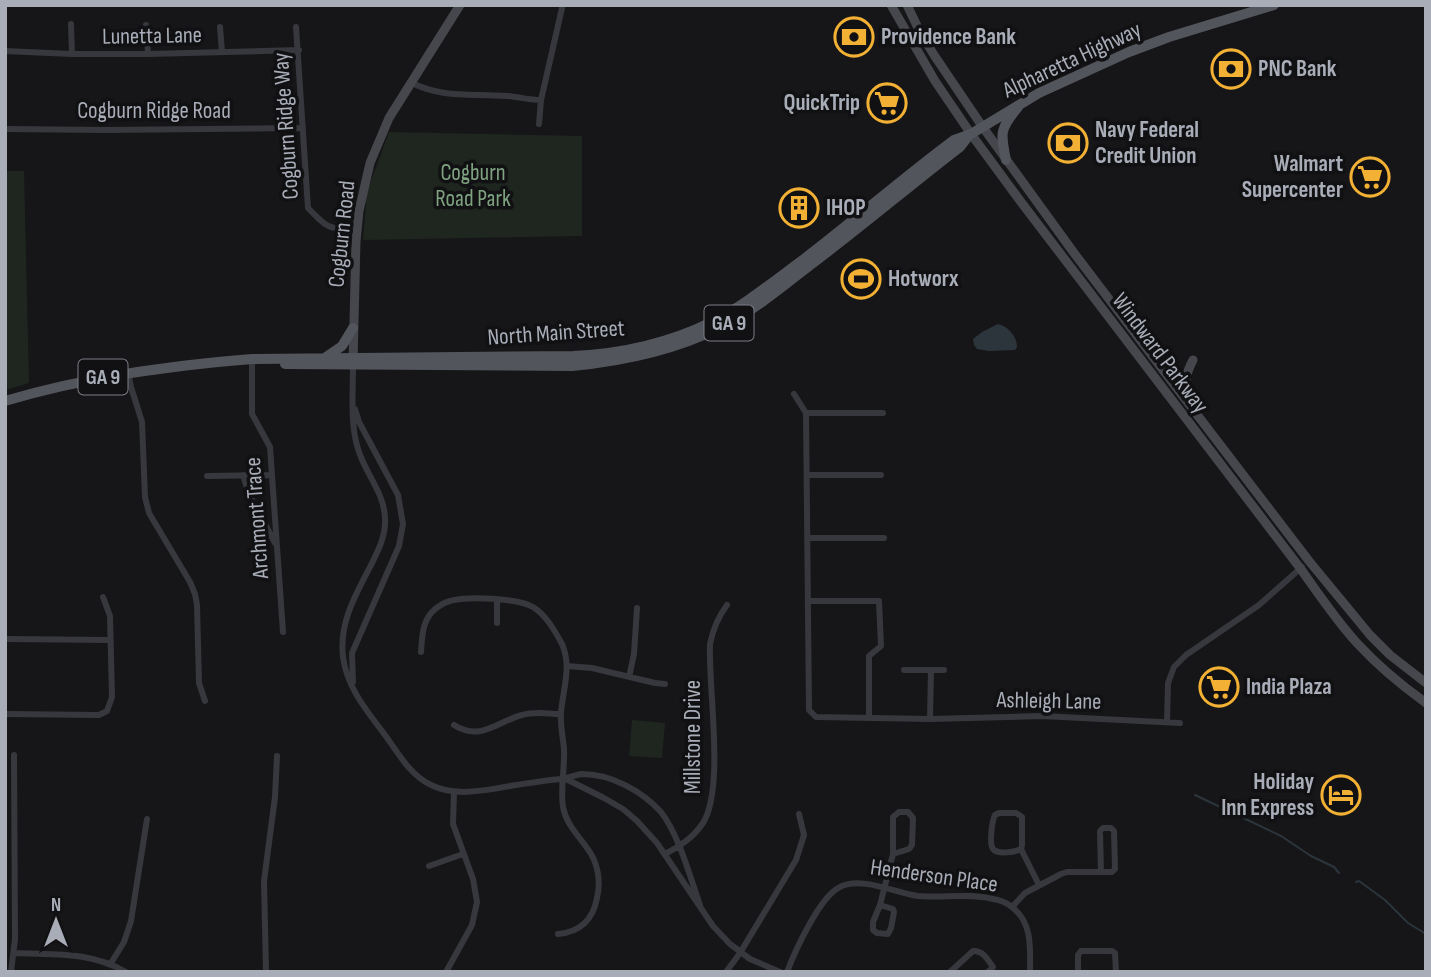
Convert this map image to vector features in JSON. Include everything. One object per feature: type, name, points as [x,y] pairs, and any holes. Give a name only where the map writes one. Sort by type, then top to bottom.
[{"type":"main road","name":"Cogburn Road","points":[[353,362],[357,228],[363,187],[370,163],[388,118],[460,5]]},
{"type":"main road","name":"Windward Parkway","points":[[891,5],[935,82],[971,134],[1356,642],[1391,676],[1426,703]]},
{"type":"main road","name":"Windward Parkway","points":[[907,5],[934,55],[982,126],[1188,404],[1309,561],[1370,635],[1390,655],[1426,683]]},
{"type":"main road","name":"Alpharetta Highway","points":[[971,134],[1021,103],[1129,52],[1275,5]]},
{"type":"main road","points":[[1006,160],[1002,133],[1021,103]]},
{"type":"main road","name":"North Main Street","points":[[204,363],[555,357],[592,355],[641,346],[687,332],[720,318],[753,297],[923,163],[954,140],[971,134]]},
{"type":"main road","name":"North Main Street","points":[[5,401],[128,373],[252,359],[325,358],[428,366],[555,366],[602,363],[653,352],[707,334],[740,317],[768,298],[960,147],[971,134]]},
{"type":"main road","points":[[325,358],[342,346],[353,328]]},
{"type":"main road","points":[[1188,404],[1185,380],[1193,360]]},
{"type":"main road","points":[[428,366],[438,370],[443,377]]},
{"type":"street","points":[[540,124],[541,100],[562,8]]},
{"type":"street","points":[[71,24],[72,54]]},
{"type":"street","points":[[146,25],[148,54]]},
{"type":"street","points":[[220,27],[222,52]]},
{"type":"street","name":"Cogburn Ridge Way","points":[[296,27],[308,208],[321,222],[339,230],[357,228]]},
{"type":"street","name":"Lunetta Lane","points":[[5,51],[148,54],[299,50]]},
{"type":"street","points":[[410,82],[440,94],[541,100]]},
{"type":"street","name":"Cogburn Ridge Road","points":[[5,129],[303,128]]},
{"type":"street","points":[[353,362],[357,448],[382,499],[386,521],[381,545],[352,601],[344,624],[343,657],[359,701],[411,771],[431,785],[454,792],[474,792],[581,774],[604,777],[645,797],[662,813],[674,834],[700,905]]},
{"type":"street","name":"Archmont Trace","points":[[252,364],[252,414],[270,447],[283,632]]},
{"type":"street","points":[[128,373],[142,422],[145,497],[149,513],[195,594],[199,682],[205,701]]},
{"type":"street","points":[[794,394],[807,413],[883,412]]},
{"type":"street","points":[[353,400],[359,422],[398,495],[403,524],[399,546],[352,653],[354,691]]},
{"type":"street","name":"Ashleigh Lane","points":[[807,413],[809,710],[816,717],[930,719],[1042,716],[1180,723]]},
{"type":"street","points":[[243,475],[249,494],[277,546]]},
{"type":"street","points":[[207,476],[272,475]]},
{"type":"street","points":[[807,475],[881,475]]},
{"type":"street","points":[[808,538],[884,538]]},
{"type":"street","points":[[1167,722],[1168,683],[1174,667],[1186,655],[1259,605],[1309,561]]},
{"type":"street","points":[[5,714],[99,715],[107,711],[112,696],[110,616],[103,597]]},
{"type":"street","points":[[421,652],[425,623],[431,613],[439,606],[456,600],[522,602],[540,611],[561,644],[567,666],[561,714],[564,749],[563,807],[575,834],[595,862],[599,889],[597,901],[584,926],[570,933],[558,934]]},
{"type":"street","points":[[497,600],[497,623]]},
{"type":"street","points":[[808,601],[879,601],[880,646],[869,656],[869,718]]},
{"type":"street","points":[[540,611],[545,603]]},
{"type":"street","name":"Millstone Drive","points":[[665,854],[690,839],[703,823],[709,809],[714,767],[710,644],[712,631],[727,605]]},
{"type":"street","points":[[629,677],[634,654],[637,608]]},
{"type":"street","points":[[5,639],[110,640]]},
{"type":"street","points":[[567,666],[592,668],[665,684]]},
{"type":"street","points":[[904,670],[944,670]]},
{"type":"street","points":[[930,719],[931,670]]},
{"type":"street","points":[[454,725],[465,730],[480,731],[494,728],[524,714],[561,714]]},
{"type":"street","points":[[11,972],[14,953],[14,755]]},
{"type":"street","points":[[266,972],[264,881],[275,797],[277,756]]},
{"type":"street","points":[[564,778],[623,809],[649,832],[713,926],[740,953],[780,972]]},
{"type":"street","points":[[446,972],[468,934],[477,902],[475,888],[453,824],[454,792]]},
{"type":"street","points":[[880,905],[893,909],[894,912],[887,934],[873,930],[874,918],[893,854],[893,817],[898,812],[908,812],[913,818],[912,845],[909,849],[893,854]]},
{"type":"street","points":[[1021,849],[1016,852],[997,852],[993,849],[992,820],[995,815],[1016,813],[1022,817],[1021,849],[1039,885]]},
{"type":"street","points":[[726,972],[796,860],[804,835],[799,814]]},
{"type":"street","points":[[111,963],[124,942],[131,921],[147,819]]},
{"type":"street","points":[[1012,907],[1025,893],[1067,872],[1112,873],[1115,869],[1114,831],[1111,828],[1103,828],[1100,831],[1101,872]]},
{"type":"street","points":[[429,866],[463,854]]},
{"type":"street","name":"Henderson Place","points":[[787,972],[796,949],[827,898],[840,887],[857,883],[919,896],[990,898],[1002,901],[1012,907],[1028,932],[1030,972]]},
{"type":"street","points":[[950,972],[977,950],[993,970]]},
{"type":"street","points":[[1078,972],[1078,956],[1081,951],[1112,951],[1115,953],[1116,972]]},
{"type":"street","points":[[14,953],[81,956],[111,963],[126,972]]},
{"type":"green space","name":"Cogburn Road Park","points":[[389,132],[582,136],[582,236],[363,240],[367,192]]},
{"type":"green space","points":[[5,171],[24,171],[29,383],[5,390]]},
{"type":"green space","points":[[632,720],[665,723],[662,758],[629,756]]},
{"type":"shaded area","points":[[998,324],[1014,336],[1017,343],[1015,350],[977,349],[973,339]]},
{"type":"waterway","points":[[1195,795],[1281,836],[1311,856],[1334,867],[1339,873]]},
{"type":"waterway","points":[[1356,882],[1359,881],[1385,900],[1408,923],[1426,934]]},
{"type":"place","name":"Providence Bank","points":[[854,37]]},
{"type":"place","name":"PNC Bank","points":[[1231,69]]},
{"type":"place","name":"QuickTrip","points":[[887,103]]},
{"type":"place","name":"Navy Federal Credit Union","points":[[1068,143]]},
{"type":"place","name":"Walmart Supercenter","points":[[1370,177]]},
{"type":"place","name":"IHOP","points":[[799,208]]},
{"type":"place","name":"Hotworx","points":[[861,279]]},
{"type":"place","name":"India Plaza","points":[[1219,687]]},
{"type":"place","name":"Holiday Inn Express","points":[[1341,795]]}]
